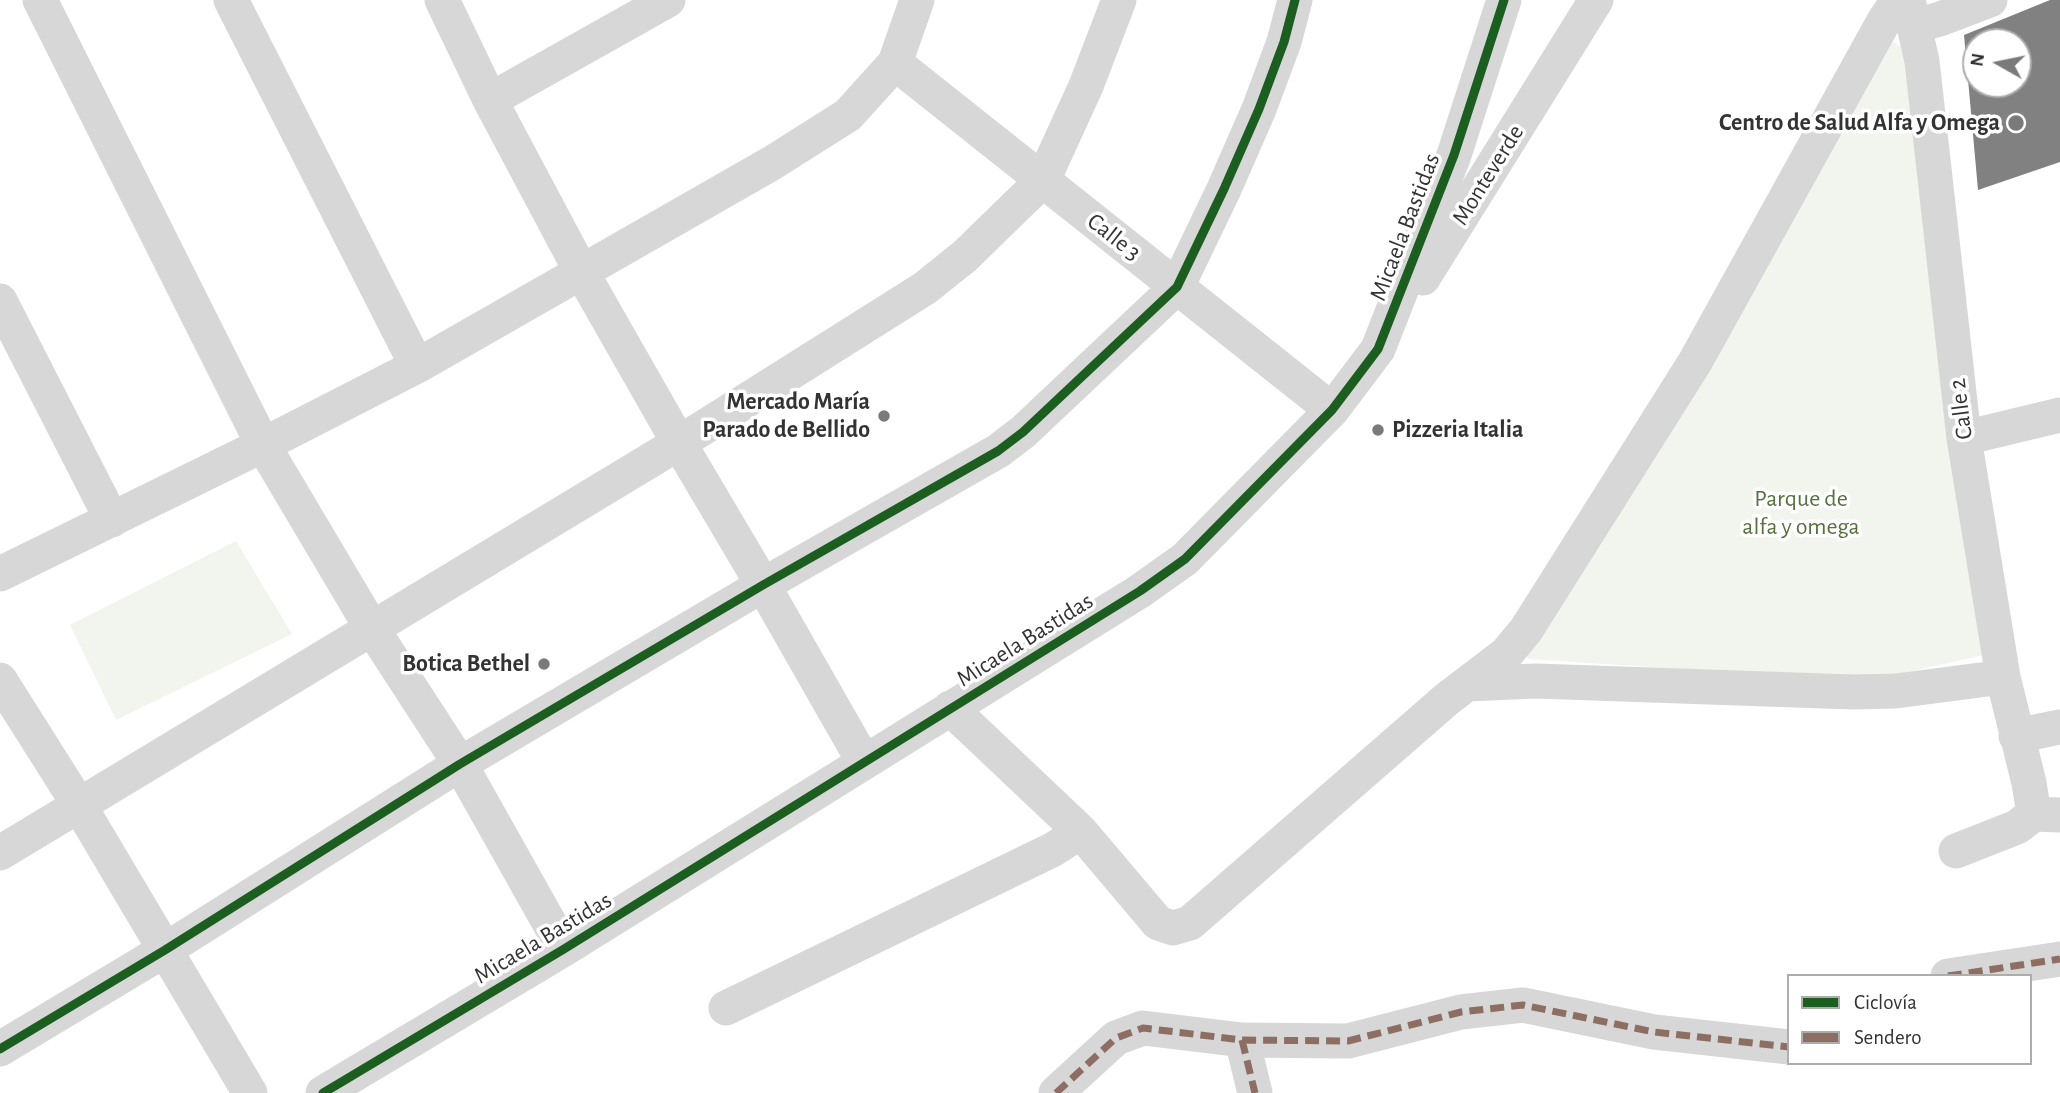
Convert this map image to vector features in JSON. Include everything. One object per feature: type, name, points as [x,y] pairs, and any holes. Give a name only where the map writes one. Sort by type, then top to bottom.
[{"type":"street","points":[[40,0],[263,445],[371,627],[460,764],[564,949]]},
{"type":"street","points":[[231,0],[417,366]]},
{"type":"street","points":[[442,0],[490,100],[582,273],[864,762]]},
{"type":"street","points":[[490,100],[668,0]]},
{"type":"street","points":[[0,574],[417,366],[772,163],[848,115],[895,63],[917,0]]},
{"type":"street","points":[[0,853],[679,443],[925,288],[965,256],[1043,180],[1086,86],[1119,0]]},
{"type":"street","points":[[0,1049],[166,950],[460,764],[763,585],[998,452],[1050,408],[1177,287],[1259,109],[1284,42],[1295,0]]},
{"type":"street","name":"Micaela Bastidas","points":[[323,1093],[564,949],[1140,591],[1185,559],[1332,410],[1378,349],[1454,155],[1504,0]]},
{"type":"street","name":"Monteverde","points":[[1378,349],[1596,0]]},
{"type":"street","points":[[950,708],[1081,832],[1158,923],[1173,928],[1190,923],[1447,699],[1506,654],[1526,630],[1695,362],[1884,21],[1907,9],[1940,19],[1990,0]]},
{"type":"street","name":"Calle 2","points":[[1907,9],[1924,74],[1964,438],[2003,677],[2029,783],[2047,815]]},
{"type":"street","name":"Calle 3","points":[[895,63],[1332,410]]},
{"type":"street","points":[[0,301],[112,520]]},
{"type":"street","points":[[1964,438],[2060,415]]},
{"type":"street","points":[[1467,684],[1536,681],[1853,692],[1909,690],[2003,677]]},
{"type":"street","points":[[0,680],[79,805],[250,1093]]},
{"type":"street","points":[[2016,736],[2060,727]]},
{"type":"street","points":[[1956,851],[2047,815]]},
{"type":"street","points":[[726,1008],[1052,850],[1081,832]]},
{"type":"street","points":[[1961,974],[2060,959]]},
{"type":"street","points":[[1056,1093],[1116,1038],[1143,1028],[1242,1040],[1348,1041],[1461,1012],[1523,1005],[1654,1032],[1787,1047]]},
{"type":"street","points":[[1242,1040],[1255,1093]]},
{"type":"green space","name":"Parque de alfa y omega","points":[[1895,42],[1906,52],[1984,655],[1904,673],[1802,677],[1528,659],[1520,647],[1879,45]]},
{"type":"green space","points":[[236,541],[292,634],[116,720],[70,625]]},
{"type":"building","name":"Centro de Salud Alfa y Omega","points":[[2050,0],[2060,0],[2060,162],[1978,190],[1970,98],[2032,98],[2032,28],[1981,28]]},
{"type":"marked path","points":[[1961,974],[2060,959]]},
{"type":"marked path","points":[[1056,1093],[1116,1038],[1143,1028],[1242,1040],[1348,1041],[1461,1012],[1523,1005],[1654,1032],[1787,1047]]},
{"type":"marked path","points":[[1242,1040],[1255,1093]]},
{"type":"cycle path","points":[[0,1049],[165,950],[460,764],[763,585],[998,451],[1023,432],[1177,287],[1259,109],[1284,42],[1295,0]]},
{"type":"cycle path","points":[[323,1093],[564,949],[1140,591],[1185,559],[1332,410],[1378,349],[1454,155],[1504,0]]},
{"type":"place","name":"Centro de Salud Alfa y Omega","points":[[2016,123]]},
{"type":"place","name":"Mercado María Parado de Bellido","points":[[884,416]]},
{"type":"place","name":"Pizzeria Italia","points":[[1378,430]]},
{"type":"place","name":"Botica Bethel","points":[[544,664]]}]
